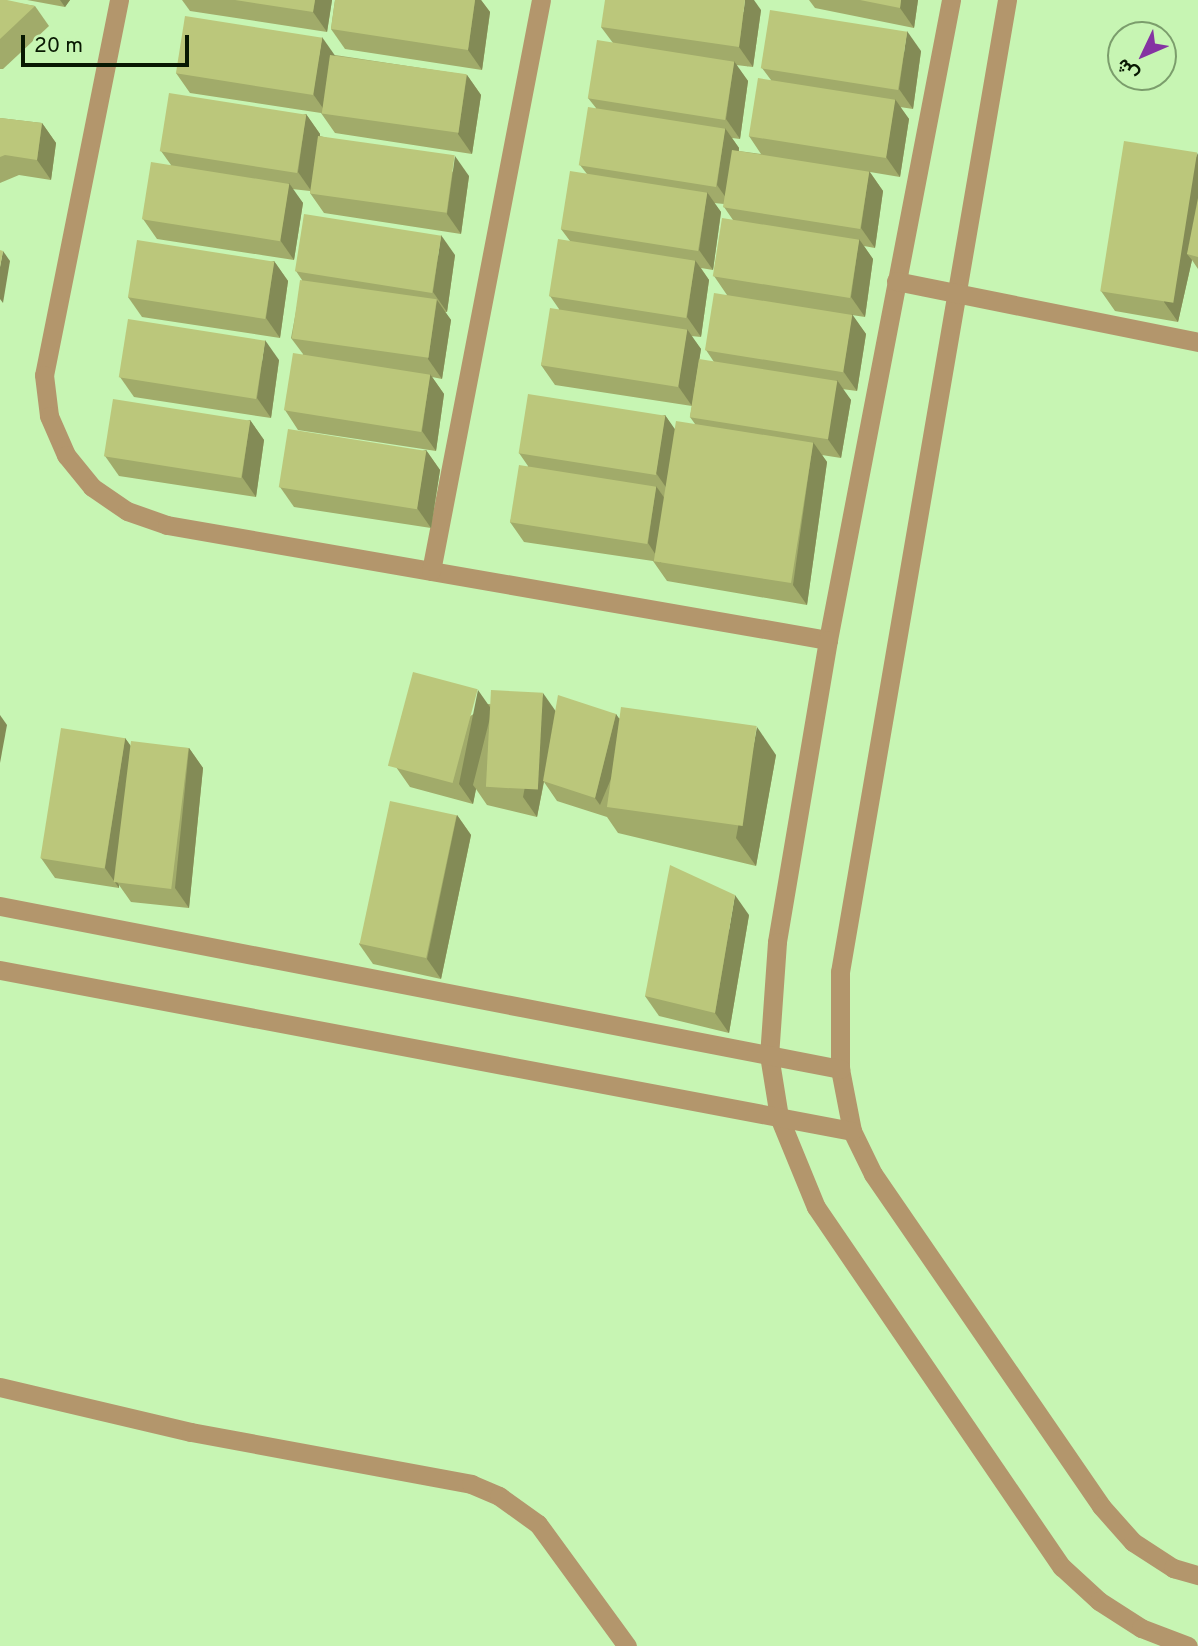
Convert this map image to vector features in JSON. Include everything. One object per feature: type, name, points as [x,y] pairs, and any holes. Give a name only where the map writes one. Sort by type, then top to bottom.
[{"type":"street","points":[[119,0],[44,375],[49,416],[66,455],[101,494],[127,511],[167,525],[828,640]]},
{"type":"street","points":[[431,571],[541,0]]},
{"type":"street","points":[[951,0],[828,640],[777,942],[769,1055],[779,1117],[816,1207],[1062,1567],[1099,1601],[1141,1628],[1188,1646]]},
{"type":"street","points":[[1007,0],[840,972],[840,1069],[852,1131],[873,1174],[1101,1506],[1133,1542],[1173,1568],[1198,1576]]},
{"type":"street","points":[[896,281],[1198,342]]},
{"type":"street","points":[[0,906],[840,1069]]},
{"type":"street","points":[[0,970],[852,1131]]},
{"type":"street","points":[[0,1387],[490,1492],[538,1524],[627,1646]]},
{"type":"building","points":[[0,0],[35,6],[0,39]]},
{"type":"building","points":[[235,0],[315,0],[313,12]]},
{"type":"building","points":[[335,0],[475,0],[468,50],[331,29]]},
{"type":"building","points":[[605,0],[745,0],[739,47],[601,27]]},
{"type":"building","points":[[860,0],[901,0],[900,8]]},
{"type":"building","points":[[770,10],[907,32],[898,90],[761,68]]},
{"type":"building","points":[[185,16],[322,38],[313,95],[176,73]]},
{"type":"building","points":[[597,40],[734,62],[725,120],[588,98]]},
{"type":"building","points":[[330,55],[467,74],[458,133],[322,113]]},
{"type":"building","points":[[758,78],[895,100],[886,158],[749,136]]},
{"type":"building","points":[[169,93],[306,115],[297,173],[160,151]]},
{"type":"building","points":[[588,107],[725,129],[716,187],[579,165]]},
{"type":"building","points":[[0,118],[42,123],[37,160],[5,155],[0,157]]},
{"type":"building","points":[[318,136],[455,155],[447,213],[310,193]]},
{"type":"building","points":[[1124,141],[1197,153],[1173,303],[1100,291]]},
{"type":"building","points":[[732,150],[869,172],[860,229],[723,207]]},
{"type":"building","points":[[151,162],[289,184],[280,241],[142,219]]},
{"type":"building","points":[[570,171],[707,193],[698,251],[561,229]]},
{"type":"building","points":[[1198,198],[1198,257],[1187,254]]},
{"type":"building","points":[[304,214],[441,236],[432,293],[295,271]]},
{"type":"building","points":[[722,218],[859,240],[850,298],[713,276]]},
{"type":"building","points":[[558,239],[695,261],[686,318],[549,296]]},
{"type":"building","points":[[137,240],[274,262],[265,319],[128,297]]},
{"type":"building","points":[[300,280],[437,299],[428,358],[292,338]]},
{"type":"building","points":[[714,293],[852,315],[843,372],[705,350]]},
{"type":"building","points":[[550,308],[687,330],[678,387],[541,365]]},
{"type":"building","points":[[128,319],[265,341],[256,399],[119,377]]},
{"type":"building","points":[[293,353],[430,375],[421,432],[284,410]]},
{"type":"building","points":[[699,359],[837,381],[828,439],[690,417]]},
{"type":"building","points":[[528,394],[665,416],[656,475],[519,453]]},
{"type":"building","points":[[113,399],[250,421],[241,478],[104,456]]},
{"type":"building","points":[[676,421],[813,443],[791,583],[654,561]]},
{"type":"building","points":[[288,429],[426,451],[417,509],[279,487]]},
{"type":"building","points":[[519,465],[656,487],[647,544],[510,522]]},
{"type":"building","points":[[413,672],[478,689],[453,783],[388,766]]},
{"type":"building","points":[[491,690],[543,693],[538,790],[486,787]]},
{"type":"building","points":[[558,695],[616,714],[595,798],[543,781]]},
{"type":"building","points":[[621,707],[757,726],[743,826],[607,807]]},
{"type":"building","points":[[61,728],[125,738],[105,869],[40,858]]},
{"type":"building","points":[[131,741],[189,748],[171,889],[114,882]]},
{"type":"building","points":[[390,801],[457,815],[426,958],[360,944]]},
{"type":"building","points":[[670,865],[735,895],[715,1013],[645,996]]}]
